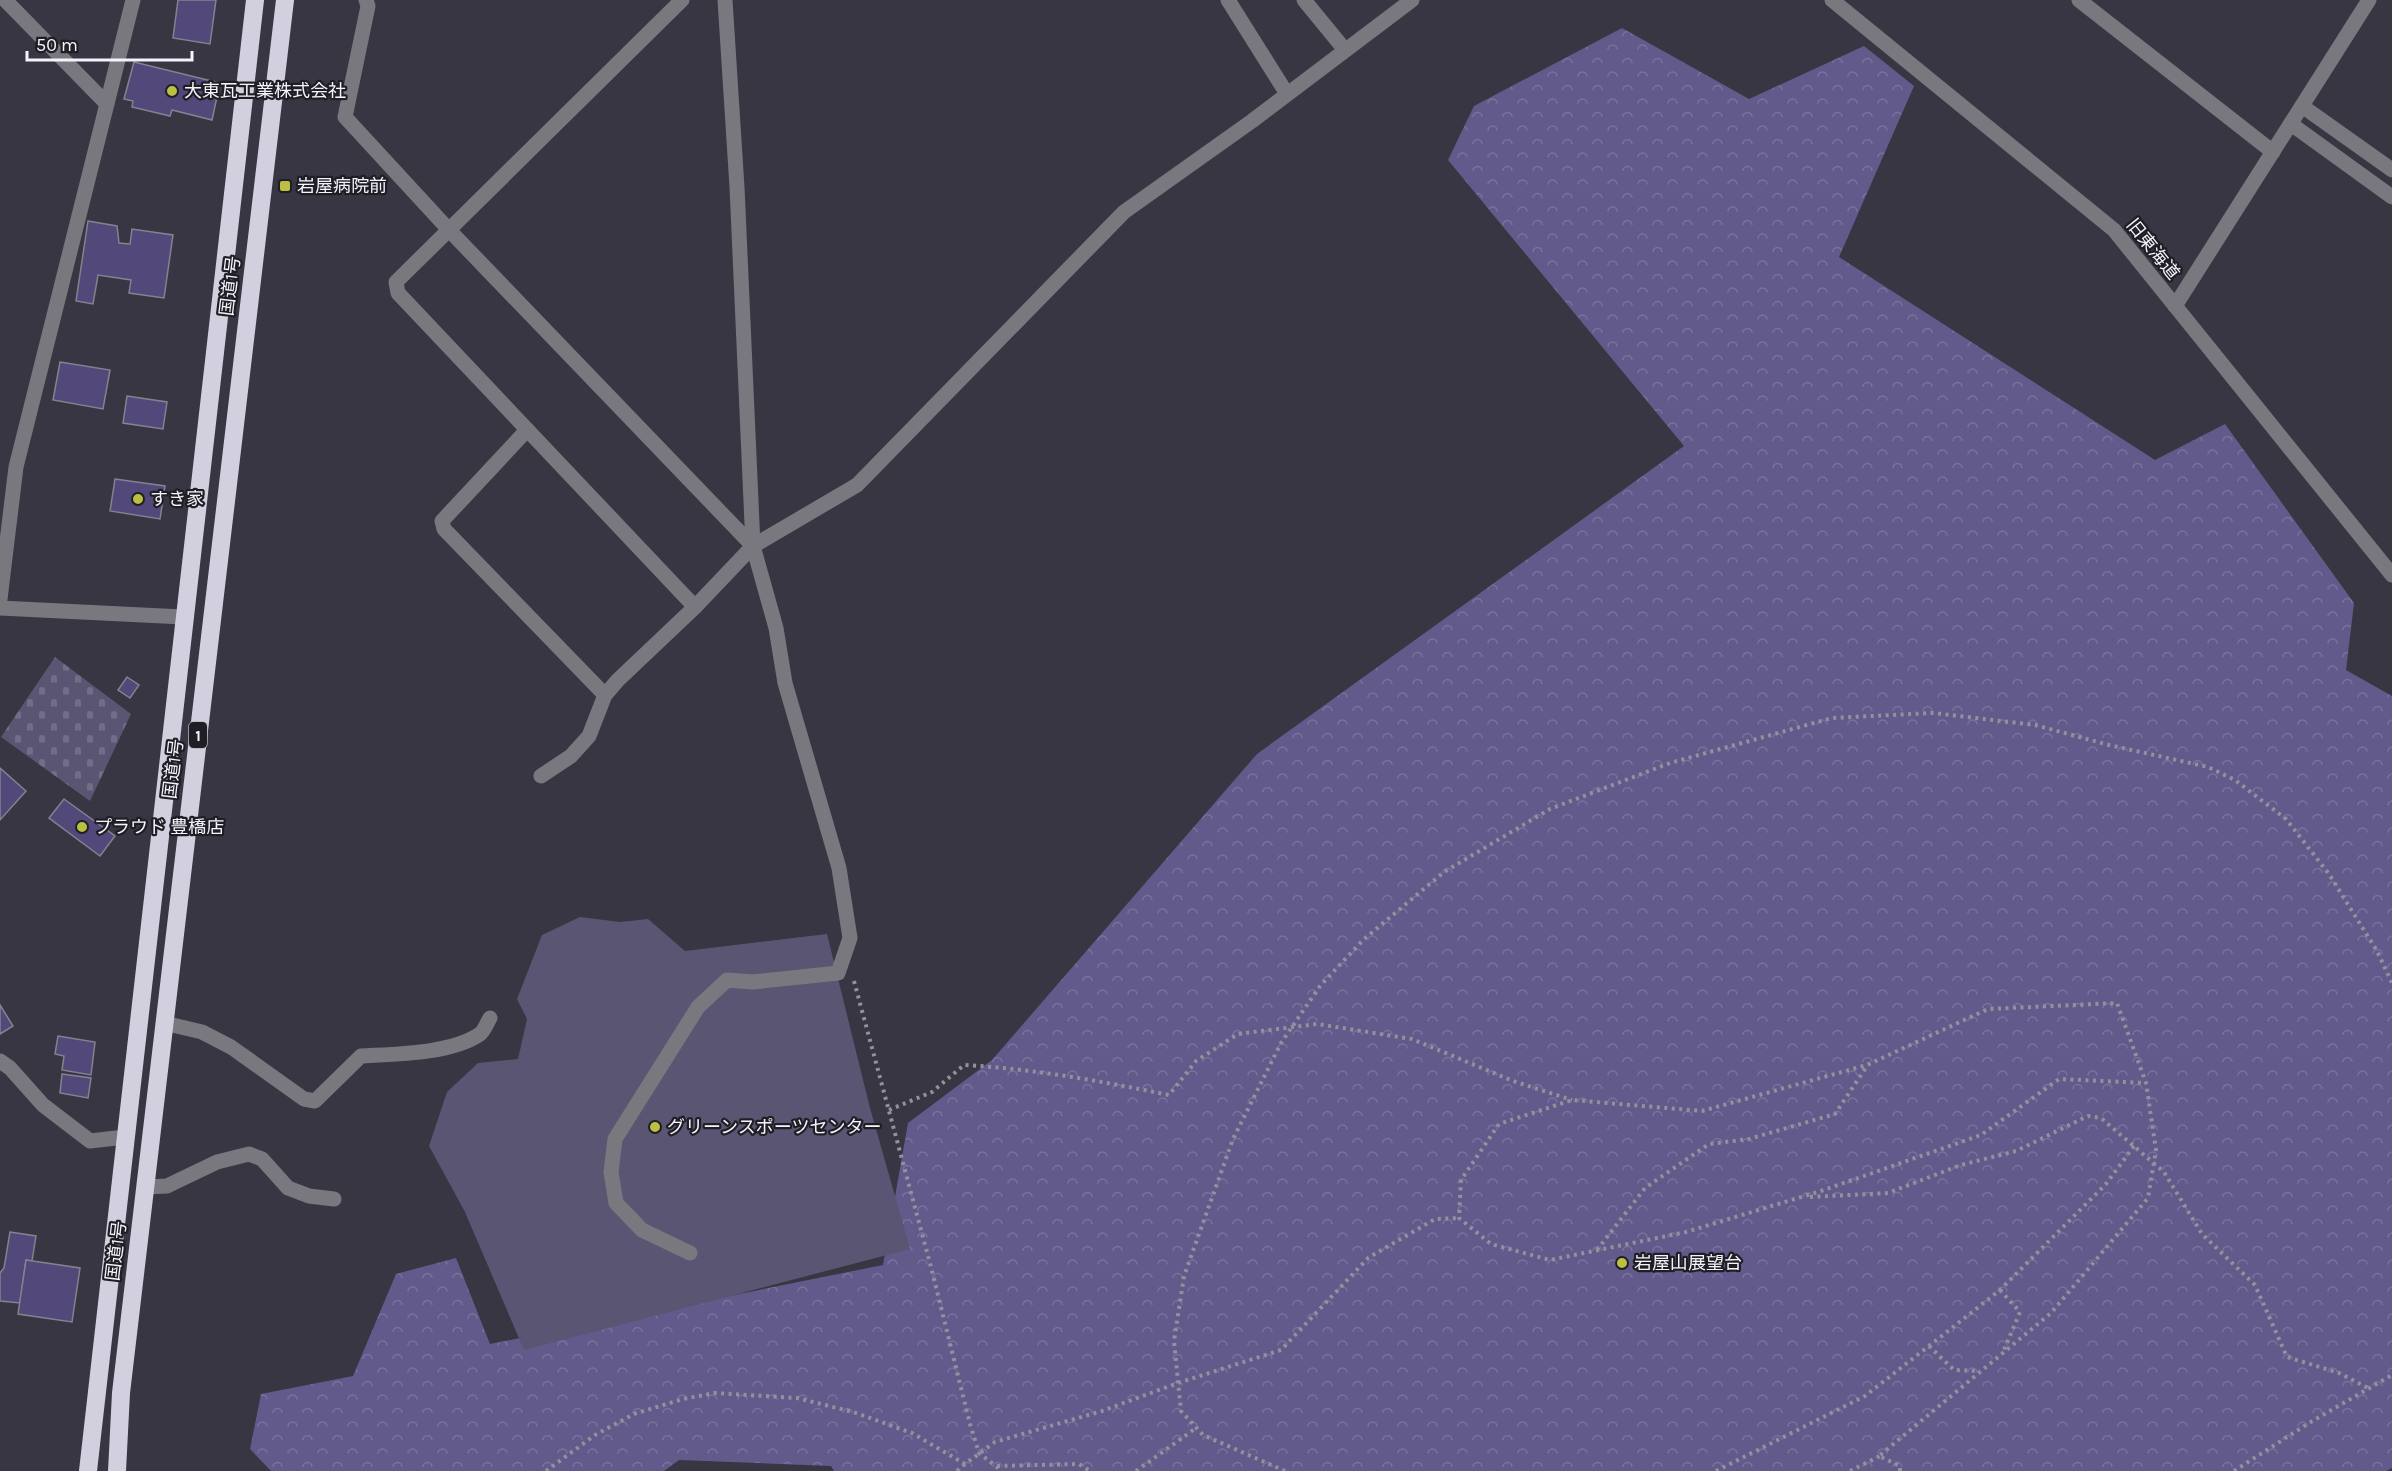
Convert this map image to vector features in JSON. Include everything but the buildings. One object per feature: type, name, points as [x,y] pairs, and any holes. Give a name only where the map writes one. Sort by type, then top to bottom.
[{"type":"highway","name":"国道1号","points":[[88,1471],[183,617],[255,0]]},
{"type":"highway","name":"国道1号","points":[[117,1471],[121,1393],[285,0]]},
{"type":"street","points":[[5,0],[107,104]]},
{"type":"street","points":[[0,599],[16,466],[133,0]]},
{"type":"street","points":[[366,0],[368,6],[345,117],[450,231],[753,546]]},
{"type":"street","points":[[682,0],[396,282],[398,293],[695,607]]},
{"type":"street","points":[[690,1253],[642,1230],[616,1203],[611,1172],[615,1138],[698,1007],[728,980],[753,982],[838,973],[850,938],[839,868],[784,683],[776,628],[753,546],[737,187],[725,0]]},
{"type":"street","points":[[1228,0],[1287,94]]},
{"type":"street","points":[[1304,0],[1345,50]]},
{"type":"street","points":[[541,776],[571,756],[589,736],[605,696],[618,680],[695,607],[753,546],[857,485],[1124,212],[1345,50],[1393,5],[1412,0]]},
{"type":"street","name":"旧東海道","points":[[1832,0],[2114,230],[2392,575]]},
{"type":"street","points":[[2079,0],[2273,152]]},
{"type":"street","points":[[2175,306],[2369,0]]},
{"type":"street","points":[[2302,106],[2392,170]]},
{"type":"street","points":[[2291,124],[2392,197]]},
{"type":"street","points":[[527,430],[442,521],[444,529],[605,696]]},
{"type":"street","points":[[0,608],[183,617]]},
{"type":"street","points":[[164,1023],[202,1032],[231,1047],[304,1099],[315,1101],[361,1056],[447,1047],[482,1033],[490,1018]]},
{"type":"street","points":[[0,1060],[43,1105],[90,1141],[125,1137]]},
{"type":"street","points":[[145,1188],[167,1186],[217,1162],[249,1154],[262,1159],[288,1188],[309,1196],[334,1199]]},
{"type":"path","points":[[1285,1471],[1203,1436],[1181,1411],[1174,1341],[1184,1276],[1233,1139],[1281,1043],[1320,986],[1372,933],[1444,872],[1550,809],[1670,763],[1832,718],[1933,713],[2035,725],[2109,745],[2208,767],[2235,780],[2286,819],[2329,874],[2377,951],[2392,983]]},
{"type":"path","points":[[845,948],[980,1453],[1002,1471]]},
{"type":"path","points":[[889,1110],[932,1092],[964,1065],[1021,1068],[1169,1095],[1196,1061],[1238,1034],[1317,1024],[1412,1039],[1513,1081],[1572,1100],[1702,1111],[1867,1065],[1988,1009],[2116,1003],[2146,1083],[2156,1150],[2148,1198],[2051,1313],[1879,1456],[1850,1471]]},
{"type":"path","points":[[1597,1251],[1645,1188],[1709,1144],[1749,1139],[1835,1114],[1867,1065]]},
{"type":"path","points":[[957,1471],[995,1442],[1102,1411],[1178,1383],[1281,1350],[1368,1258],[1435,1219],[1459,1218],[1491,1244],[1550,1260],[1686,1232],[1801,1197],[1981,1135],[2059,1079],[2146,1083]]},
{"type":"path","points":[[1459,1218],[1461,1180],[1499,1124],[1572,1100]]},
{"type":"path","points":[[1801,1197],[1888,1193],[1961,1165],[2016,1151],[2088,1116],[2100,1118],[2164,1172],[2202,1234],[2255,1285],[2287,1357],[2339,1373],[2368,1388]]},
{"type":"path","points":[[1716,1471],[1864,1396],[1929,1346],[2000,1290],[2106,1184],[2134,1146]]},
{"type":"path","points":[[2000,1290],[2020,1312],[2003,1353]]},
{"type":"path","points":[[1929,1346],[1954,1370],[1981,1371]]},
{"type":"path","points":[[2234,1471],[2392,1375]]},
{"type":"path","points":[[546,1471],[595,1435],[634,1414],[682,1399],[715,1393],[796,1398],[853,1412],[912,1433],[965,1464]]},
{"type":"path","points":[[1136,1471],[1196,1428]]},
{"type":"path","points":[[1879,1456],[1904,1464]]},
{"type":"path","points":[[1879,1456],[1900,1466],[1900,1471]]},
{"type":"path","points":[[996,1466],[1079,1464],[1090,1471]]},
{"type":"green space","points":[[1622,28],[1749,99],[1864,46],[1914,86],[1839,257],[2155,460],[2225,424],[2354,603],[2346,670],[2392,696],[2392,1468],[2386,1471],[834,1471],[831,1466],[679,1460],[664,1471],[271,1471],[250,1449],[261,1394],[353,1376],[396,1274],[456,1258],[490,1344],[883,1265],[908,1123],[992,1060],[1257,754],[1684,446],[1448,160],[1474,106]]},
{"type":"green space","points":[[55,657],[131,714],[90,801],[1,737]]},
{"type":"green space","name":"グリーンスポーツセンター","points":[[580,917],[620,922],[648,919],[685,951],[827,934],[870,1108],[910,1249],[524,1350],[465,1212],[429,1146],[447,1092],[478,1063],[518,1059],[527,1019],[517,999],[542,935]]},
{"type":"place","name":"大東瓦工業株式会社","points":[[172,91]]},
{"type":"place","name":"岩屋病院前","points":[[285,186]]},
{"type":"place","name":"すき家","points":[[138,499]]},
{"type":"place","name":"プラウド 豊橋店","points":[[82,827]]},
{"type":"place","name":"グリーンスポーツセンター","points":[[655,1127]]},
{"type":"place","name":"岩屋山展望台","points":[[1622,1263]]}]
